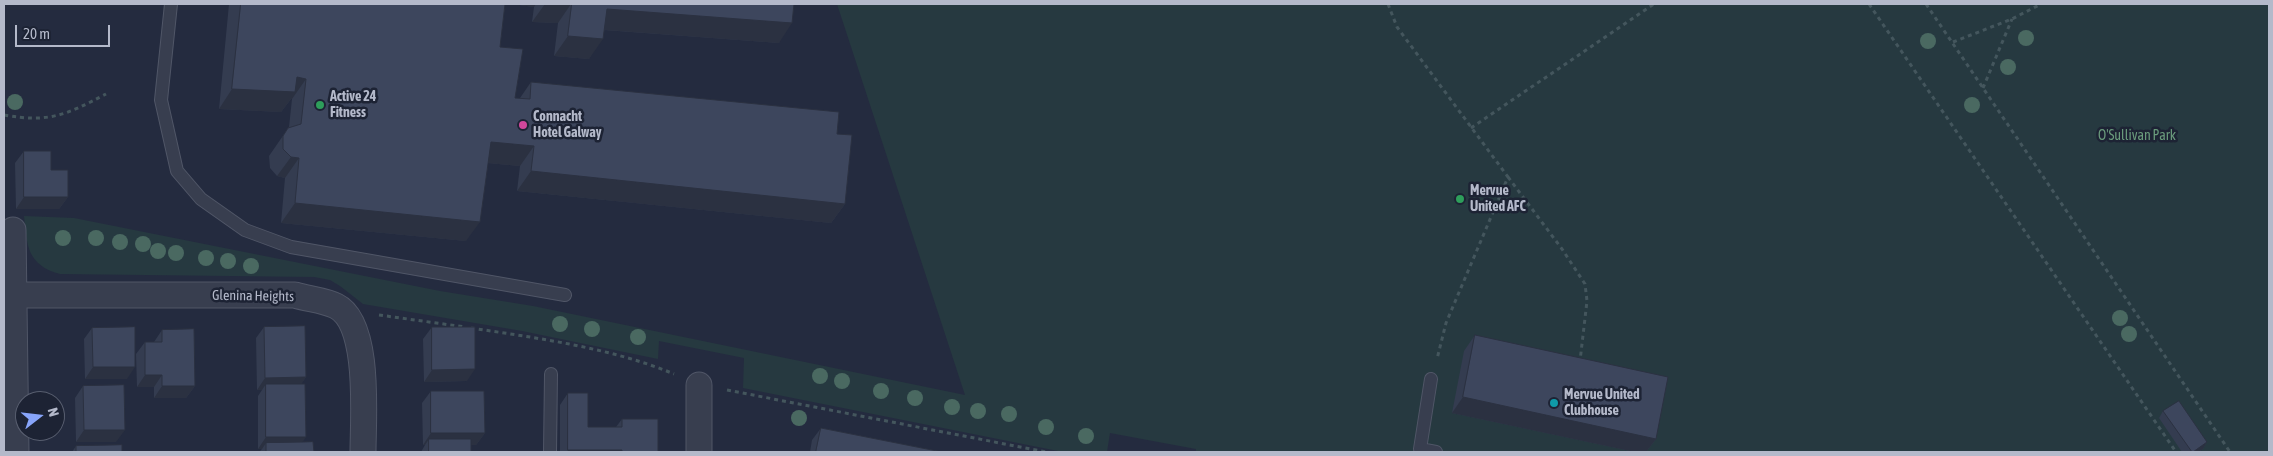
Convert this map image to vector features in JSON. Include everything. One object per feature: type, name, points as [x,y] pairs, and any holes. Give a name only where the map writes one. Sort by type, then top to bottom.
[{"type":"street","points":[[13,230],[16,452]]},
{"type":"street","name":"Glenina Heights","points":[[14,295],[295,295],[337,306],[351,320]]},
{"type":"street","points":[[351,320],[363,364],[363,452]]},
{"type":"street","points":[[699,385],[699,452]]},
{"type":"lane","points":[[172,4],[161,100],[177,171],[201,199],[245,230],[291,246],[565,296]]},
{"type":"lane","points":[[550,452],[551,374]]},
{"type":"lane","points":[[1431,379],[1420,449],[1436,452]]},
{"type":"path","points":[[1388,4],[1397,27],[1557,242],[1585,284],[1587,301],[1579,365]]},
{"type":"path","points":[[1471,128],[1654,4]]},
{"type":"path","points":[[1869,4],[2176,452]]},
{"type":"path","points":[[1926,4],[2230,452]]},
{"type":"path","points":[[1953,42],[2041,4]]},
{"type":"path","points":[[1982,89],[2012,18]]},
{"type":"path","points":[[4,115],[22,118],[51,118],[65,115],[106,94]]},
{"type":"path","points":[[1431,379],[1446,324],[1508,177]]},
{"type":"path","points":[[351,320],[380,315],[523,336],[646,362],[699,385],[1046,452]]},
{"type":"green space","name":"Mervue United AFC","points":[[837,4],[2269,4],[2269,452],[1196,452],[1196,449],[1110,433],[1107,452],[1063,452],[743,388],[744,358],[659,341],[658,359],[522,331],[363,304],[330,280],[314,277],[60,274],[49,270],[35,260],[28,245],[24,216],[74,218],[440,291],[533,306],[965,395]]},
{"type":"building","name":"Connacht Hotel Galway","points":[[241,4],[505,4],[500,47],[523,49],[515,98],[530,99],[531,82],[839,112],[837,134],[852,135],[845,204],[531,171],[534,146],[491,142],[480,222],[295,203],[299,158],[291,157],[283,149],[283,136],[288,128],[301,124],[306,79],[297,77],[295,92],[232,89]]},
{"type":"building","points":[[572,4],[794,4],[792,23],[607,9],[603,39],[568,36]]},
{"type":"building","points":[[24,151],[51,151],[51,170],[68,170],[68,197],[24,197]]},
{"type":"building","points":[[305,326],[306,377],[265,378],[264,327]]},
{"type":"building","points":[[135,327],[135,367],[93,367],[92,328]]},
{"type":"building","points":[[432,327],[475,327],[475,369],[432,370]]},
{"type":"building","points":[[194,329],[195,386],[162,386],[162,375],[145,375],[145,342],[162,342],[162,330]]},
{"type":"building","name":"Mervue United Clubhouse","points":[[1475,335],[1668,377],[1656,439],[1463,397]]},
{"type":"building","points":[[266,384],[305,384],[306,437],[266,437]]},
{"type":"building","points":[[124,385],[125,430],[84,430],[83,386]]},
{"type":"building","points":[[431,391],[484,391],[485,433],[431,433]]},
{"type":"building","points":[[568,393],[588,393],[588,427],[622,427],[622,419],[658,419],[658,452],[568,450]]},
{"type":"building","points":[[2179,401],[2207,442],[2193,452],[2163,411]]},
{"type":"building","points":[[821,428],[942,452],[816,452]]},
{"type":"building","points":[[429,439],[471,439],[471,452],[429,452]]},
{"type":"building","points":[[313,442],[314,452],[266,452],[266,443]]},
{"type":"building","points":[[122,445],[122,452],[76,452],[76,446]]},
{"type":"place","name":"Active 24 Fitness","points":[[320,105]]},
{"type":"place","name":"Connacht Hotel Galway","points":[[523,125]]},
{"type":"place","name":"Mervue United AFC","points":[[1460,199]]},
{"type":"place","name":"Mervue United Clubhouse","points":[[1554,403]]},
{"type":"park label","name":"O'Sullivan Park","points":[[2137,136]]}]
